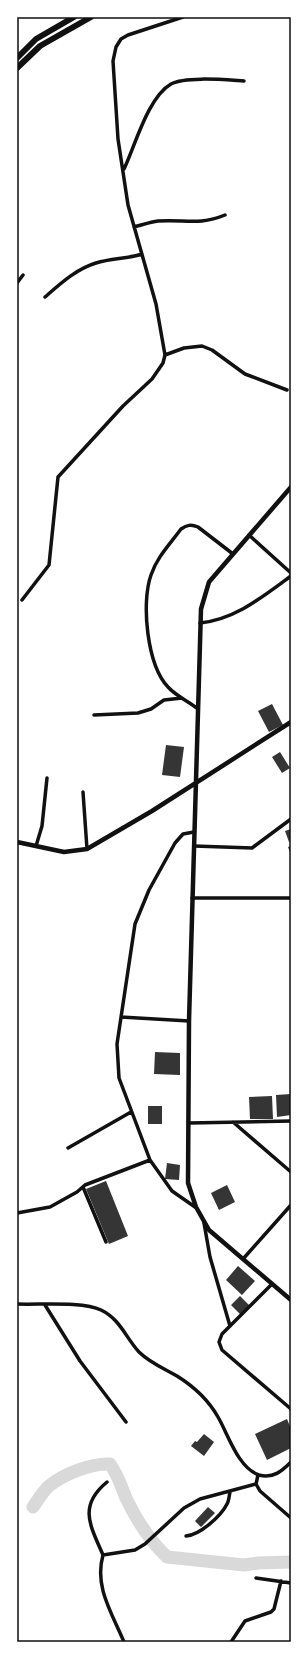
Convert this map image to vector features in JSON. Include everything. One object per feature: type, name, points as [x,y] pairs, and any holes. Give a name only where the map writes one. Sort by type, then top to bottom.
[{"type":"highway","points":[[17,58],[36,39],[74,17]]},
{"type":"highway","points":[[17,68],[40,46],[91,17]]},
{"type":"highway","points":[[55,27],[60,34]]},
{"type":"street","points":[[22,600],[49,565],[58,477],[123,406],[152,379],[163,363],[165,355],[156,304],[128,205],[115,115],[113,61],[116,47],[121,39],[128,35],[183,17]]},
{"type":"street","points":[[124,170],[152,105],[171,84],[195,80],[244,81]]},
{"type":"street","points":[[134,227],[157,221],[213,221],[225,215]]},
{"type":"street","points":[[45,297],[76,272],[87,266],[97,262],[130,258],[142,254]]},
{"type":"street","points":[[17,283],[23,275]]},
{"type":"street","points":[[165,355],[184,348],[202,346],[212,350],[245,374],[287,390]]},
{"type":"street","points":[[291,487],[209,582],[204,597],[200,623],[189,1021],[188,1182],[196,1207],[204,1222],[220,1240],[291,1300]]},
{"type":"street","points":[[198,708],[168,688],[160,677],[153,660],[146,604],[147,590],[151,575],[166,548],[181,529],[186,526],[192,525],[198,527],[233,554]]},
{"type":"street","points":[[200,623],[214,622],[245,609],[291,574],[248,535]]},
{"type":"street","points":[[94,715],[138,713],[151,709],[164,700],[182,698]]},
{"type":"street","points":[[17,842],[64,852],[87,849],[152,811],[195,782],[291,722]]},
{"type":"street","points":[[36,846],[42,826],[47,778]]},
{"type":"street","points":[[83,792],[87,849]]},
{"type":"street","points":[[194,846],[252,848],[291,819]]},
{"type":"street","points":[[194,832],[183,834],[177,840],[160,868],[141,907],[135,924],[117,1044],[119,1078],[150,1160],[172,1191],[196,1207]]},
{"type":"street","points":[[192,898],[291,898]]},
{"type":"street","points":[[121,1017],[189,1021]]},
{"type":"street","points":[[68,1148],[131,1112]]},
{"type":"street","points":[[189,1123],[291,1121]]},
{"type":"street","points":[[233,1122],[291,1172]]},
{"type":"street","points":[[17,1213],[50,1207],[83,1187],[150,1160]]},
{"type":"street","points":[[83,1187],[106,1242]]},
{"type":"street","points":[[243,1259],[291,1206]]},
{"type":"street","points":[[204,1222],[210,1257],[230,1326]]},
{"type":"street","points":[[272,1284],[230,1326],[220,1338],[219,1342],[222,1350],[291,1409]]},
{"type":"street","points":[[17,1304],[45,1306],[61,1304],[92,1306],[107,1313],[125,1332],[138,1352],[157,1366],[178,1377],[208,1403],[218,1417],[238,1457],[258,1475],[268,1477],[278,1473],[291,1462]]},
{"type":"street","points":[[45,1306],[80,1361],[126,1422]]},
{"type":"street","points":[[258,1475],[256,1484],[260,1491],[291,1518]]},
{"type":"street","points":[[107,1482],[96,1491],[91,1498],[89,1519],[102,1555],[99,1572],[104,1600],[124,1642]]},
{"type":"street","points":[[102,1555],[135,1550],[145,1544],[184,1508],[211,1495],[230,1492],[256,1484]]},
{"type":"street","points":[[186,1536],[198,1534],[209,1524],[226,1506],[230,1492]]},
{"type":"street","points":[[256,1578],[281,1581],[291,1584]]},
{"type":"street","points":[[231,1642],[245,1621],[271,1612],[274,1608],[281,1581]]},
{"type":"building","points":[[272,704],[283,725],[269,732],[258,711]]},
{"type":"building","points":[[166,745],[184,747],[180,777],[162,775]]},
{"type":"building","points":[[280,752],[290,768],[282,773],[272,757]]},
{"type":"building","points":[[291,829],[291,841],[289,842],[285,831]]},
{"type":"building","points":[[291,846],[291,855],[288,847]]},
{"type":"building","points":[[155,1052],[180,1053],[180,1075],[154,1074]]},
{"type":"building","points":[[291,1094],[291,1115],[277,1117],[276,1095]]},
{"type":"building","points":[[272,1096],[273,1119],[250,1119],[249,1097]]},
{"type":"building","points":[[148,1106],[162,1106],[162,1124],[148,1124]]},
{"type":"building","points":[[167,1163],[180,1165],[179,1180],[165,1179]]},
{"type":"building","points":[[106,1181],[128,1236],[109,1244],[86,1189]]},
{"type":"building","points":[[227,1185],[235,1202],[219,1210],[211,1193]]},
{"type":"building","points":[[238,1266],[255,1281],[242,1295],[226,1280]]},
{"type":"building","points":[[240,1296],[250,1306],[241,1315],[231,1305]]},
{"type":"building","points":[[287,1419],[291,1429],[291,1448],[267,1460],[255,1434]]},
{"type":"building","points":[[204,1434],[214,1442],[204,1456],[191,1446]]},
{"type":"building","points":[[208,1507],[215,1513],[201,1527],[195,1521]]},
{"type":"waterway","points":[[33,1507],[47,1488],[62,1477],[86,1467],[110,1464],[139,1522],[149,1537],[167,1557],[244,1565],[291,1562]]}]
